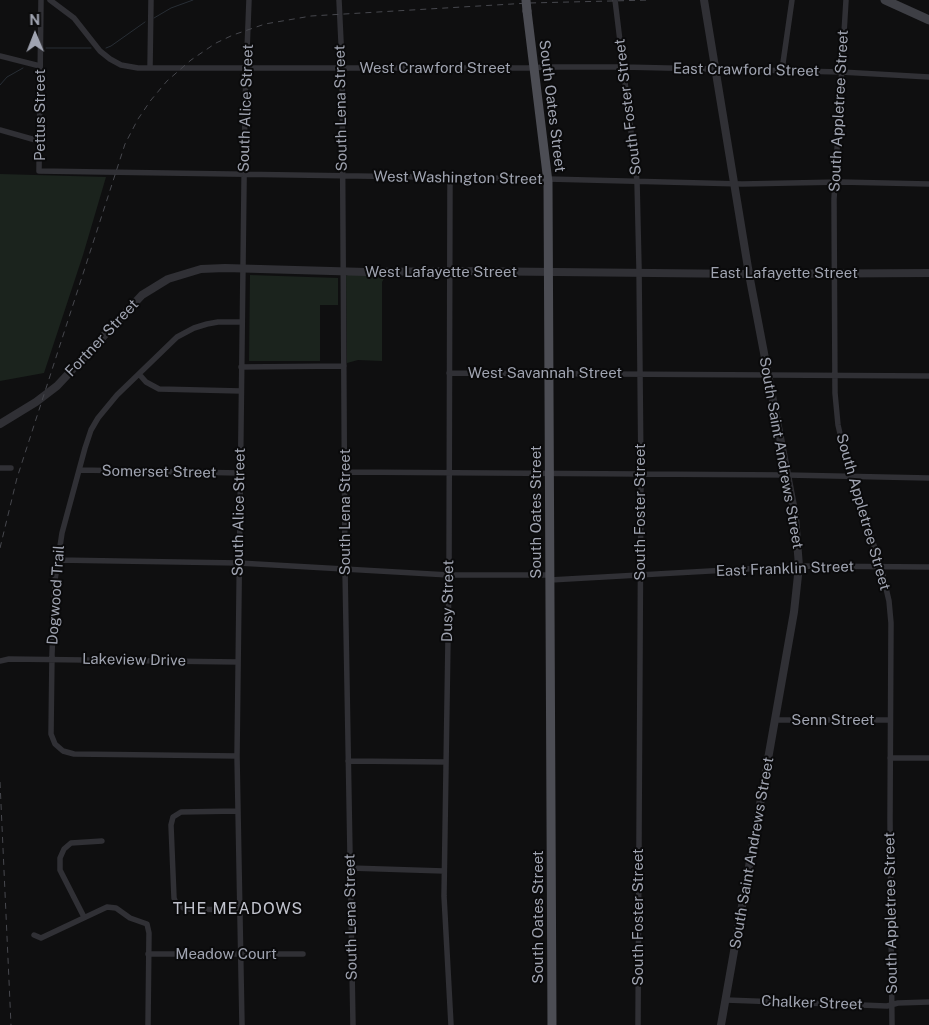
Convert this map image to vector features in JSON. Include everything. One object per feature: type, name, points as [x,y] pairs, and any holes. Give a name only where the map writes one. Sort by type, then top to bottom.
[{"type":"main road","name":"South Oates Street","points":[[526,0],[548,179],[552,1025]]},
{"type":"main road","points":[[885,0],[929,20]]},
{"type":"street","name":"Pettus Street","points":[[39,171],[41,0]]},
{"type":"street","name":"West Crawford Street","points":[[50,0],[74,18],[100,50],[110,59],[121,65],[150,68],[623,67]]},
{"type":"street","points":[[150,68],[151,0]]},
{"type":"street","name":"South Alice Street","points":[[242,1025],[236,811],[244,175],[249,0]]},
{"type":"street","name":"South Lena Street","points":[[339,0],[342,68],[345,570],[353,1025]]},
{"type":"street","name":"South Foster Street","points":[[615,0],[637,181],[641,475],[638,1025]]},
{"type":"street","name":"South Saint Andrews Street","points":[[704,0],[749,274],[798,538],[799,566],[794,612],[721,1025]]},
{"type":"street","points":[[782,70],[792,0]]},
{"type":"street","name":"South Appletree Street","points":[[846,0],[835,183],[835,375],[838,424],[852,478],[887,588],[890,612],[892,1025]]},
{"type":"street","points":[[0,56],[40,66]]},
{"type":"street","name":"East Crawford Street","points":[[623,67],[782,70],[929,77]]},
{"type":"street","points":[[0,130],[40,141]]},
{"type":"street","name":"West Washington Street","points":[[39,171],[929,184]]},
{"type":"street","name":"Dusy Street","points":[[450,178],[449,473],[444,871],[451,1025]]},
{"type":"street","name":"Fortner Street","points":[[0,424],[30,406],[57,386],[86,357],[128,308],[149,290],[168,279],[189,272],[212,268],[243,268]]},
{"type":"street","name":"West Lafayette Street","points":[[243,268],[343,272],[639,272]]},
{"type":"street","name":"East Lafayette Street","points":[[639,272],[749,274],[929,273]]},
{"type":"street","name":"Dogwood Trail","points":[[237,756],[74,754],[63,751],[55,744],[51,734],[53,603],[57,560],[65,518],[88,439],[98,418],[117,396],[170,343],[194,328],[218,322],[242,322]]},
{"type":"street","points":[[241,367],[344,366]]},
{"type":"street","name":"West Savannah Street","points":[[449,373],[929,376]]},
{"type":"street","points":[[139,374],[146,382],[160,389],[241,391]]},
{"type":"street","points":[[0,468],[11,468]]},
{"type":"street","name":"Somerset Street","points":[[79,470],[240,473]]},
{"type":"street","points":[[344,472],[787,475],[852,478],[929,478]]},
{"type":"street","name":"East Franklin Street","points":[[57,560],[239,563],[448,575],[550,578],[799,566],[929,567]]},
{"type":"street","name":"Lakeview Drive","points":[[0,661],[9,659],[52,659],[238,662]]},
{"type":"street","name":"Senn Street","points":[[775,720],[890,720]]},
{"type":"street","points":[[890,758],[929,758]]},
{"type":"street","points":[[348,761],[446,762]]},
{"type":"street","points":[[236,811],[181,812],[175,815],[171,825],[174,898],[178,906],[188,910],[239,910]]},
{"type":"street","points":[[84,917],[60,870],[60,858],[64,849],[71,843],[102,841]]},
{"type":"street","points":[[350,868],[444,871]]},
{"type":"street","points":[[34,935],[41,938],[103,907],[112,907],[130,918],[144,922],[149,929],[148,1025]]},
{"type":"street","name":"Meadow Court","points":[[148,954],[303,954]]},
{"type":"street","name":"Chalker Street","points":[[726,1000],[887,1006],[929,1002]]},
{"type":"shaded area","points":[[0,174],[106,177],[83,255],[44,373],[0,381]]},
{"type":"shaded area","points":[[250,275],[338,278],[338,305],[320,305],[320,361],[249,361]]},
{"type":"shaded area","points":[[386,275],[382,282],[382,361],[358,360],[347,363],[346,276]]},
{"type":"waterway","points":[[154,18],[171,8],[193,0]]},
{"type":"waterway","points":[[106,48],[145,22]]},
{"type":"waterway","points":[[46,48],[91,48]]},
{"type":"waterway","points":[[0,85],[7,77],[23,68]]},
{"type":"railway","points":[[0,548],[17,478],[125,144],[138,119],[151,100],[167,81],[191,60],[216,43],[233,35],[265,24],[311,16],[529,3],[651,0]]},
{"type":"railway","points":[[0,782],[11,1025]]},
{"type":"district","name":"THE MEADOWS","points":[[238,909]]}]
